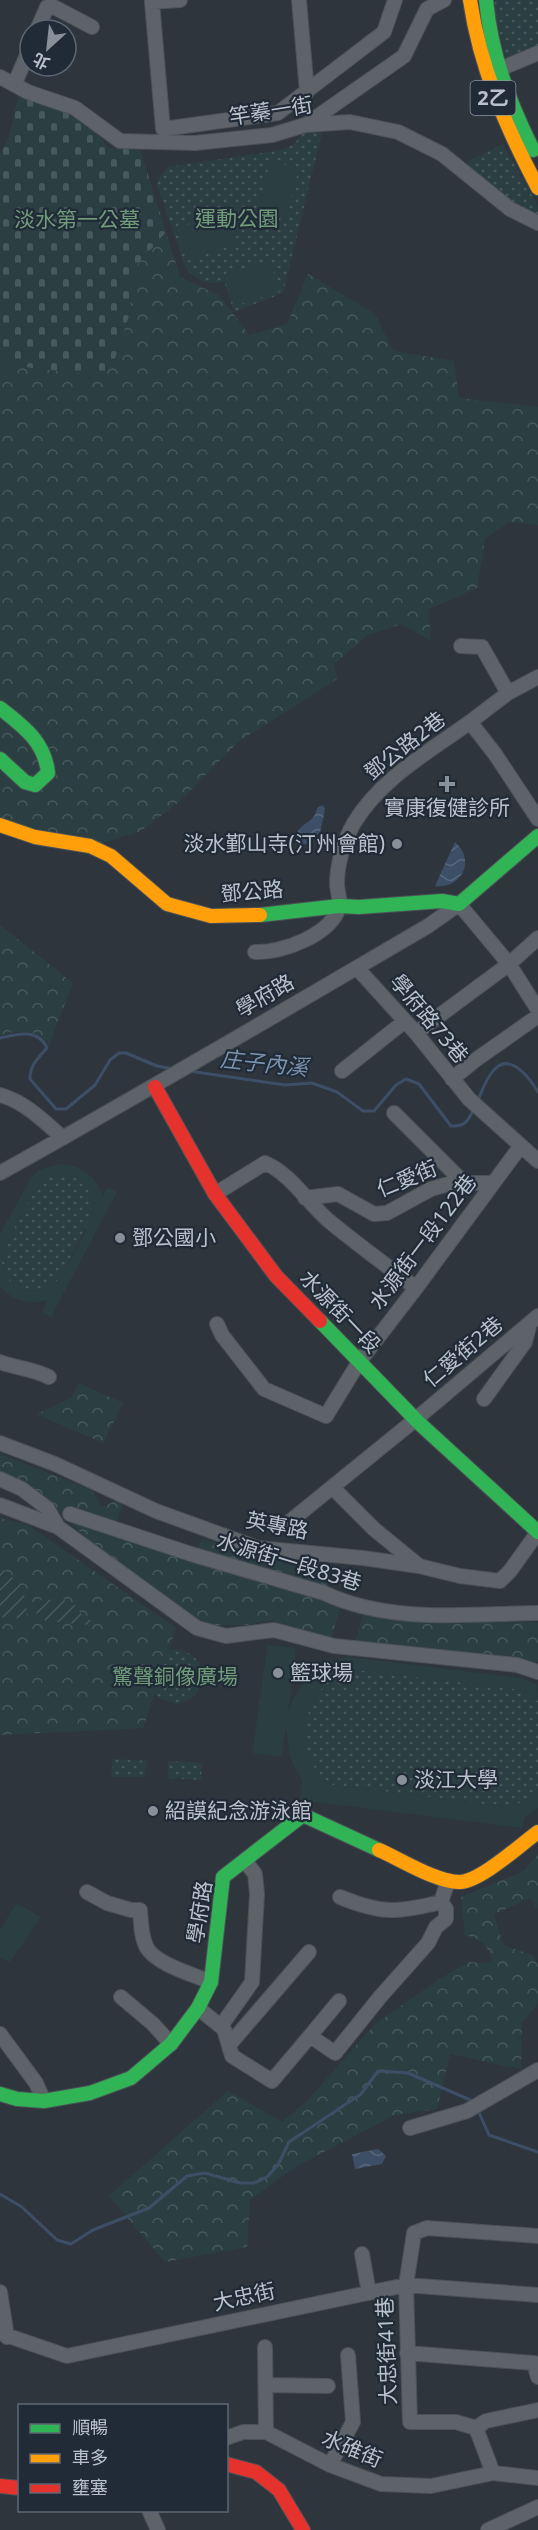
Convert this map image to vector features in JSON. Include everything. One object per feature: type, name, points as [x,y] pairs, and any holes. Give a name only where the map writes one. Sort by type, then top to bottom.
[{"type":"street","points":[[180,0],[152,2],[163,129],[278,114],[384,32],[395,0]]},
{"type":"street","points":[[299,0],[307,92]]},
{"type":"street","points":[[311,122],[404,56],[427,9],[444,0]]},
{"type":"street","name":"2乙","points":[[470,0],[473,31],[484,75],[504,123],[538,188]]},
{"type":"street","name":"2乙","points":[[486,0],[487,20],[499,70],[525,135],[538,158]]},
{"type":"street","points":[[42,18],[46,7],[52,6],[75,18]]},
{"type":"street","points":[[78,20],[92,27]]},
{"type":"street","points":[[484,75],[538,53]]},
{"type":"street","points":[[15,83],[18,76]]},
{"type":"street","name":"竿蓁一街","points":[[0,77],[28,92],[75,108],[120,141],[195,143],[272,135],[305,125],[350,122],[398,132],[442,154],[471,175],[510,209],[538,223]]},
{"type":"street","points":[[461,646],[482,647],[508,693]]},
{"type":"street","name":"鄧公路2巷","points":[[339,906],[337,882],[341,854],[353,824],[380,788],[508,693],[538,677]]},
{"type":"street","points":[[0,708],[33,735],[48,762],[48,773],[35,785],[25,782],[0,759]]},
{"type":"street","points":[[470,722],[495,754],[538,819]]},
{"type":"street","name":"鄧公路","points":[[0,825],[35,837],[90,846],[111,856],[166,904],[211,916],[244,917],[339,906],[359,907],[442,901],[459,904]]},
{"type":"street","name":"學府路","points":[[0,1173],[155,1087],[199,1058],[428,926],[459,904],[538,836]]},
{"type":"street","points":[[459,904],[509,964],[538,1010]]},
{"type":"street","points":[[255,952],[283,949],[307,938],[329,924],[339,906]]},
{"type":"street","points":[[416,1033],[509,964],[538,938]]},
{"type":"street","name":"學府路73巷","points":[[357,968],[416,1033],[469,1099],[538,1161]]},
{"type":"street","points":[[452,1079],[538,1016]]},
{"type":"street","points":[[342,1071],[405,1021]]},
{"type":"street","name":"水源街一段","points":[[155,1087],[215,1194],[276,1276],[416,1419],[538,1532]]},
{"type":"street","points":[[0,1095],[14,1099],[37,1114],[63,1138]]},
{"type":"street","points":[[394,1113],[464,1183]]},
{"type":"street","name":"水源街一段122巷","points":[[217,1324],[222,1335],[264,1389],[326,1416],[359,1362],[520,1147]]},
{"type":"street","points":[[215,1194],[265,1163],[280,1169],[304,1198],[329,1221],[416,1288]]},
{"type":"street","name":"仁愛街","points":[[304,1198],[338,1194],[374,1214],[387,1213],[431,1189],[452,1183],[493,1183]]},
{"type":"street","points":[[484,1399],[525,1342],[534,1320]]},
{"type":"street","name":"仁愛街2巷","points":[[288,1522],[534,1320]]},
{"type":"street","points":[[0,1362],[18,1369],[34,1369],[49,1377]]},
{"type":"street","name":"英專路","points":[[0,1443],[55,1464],[156,1511],[258,1548],[419,1566],[459,1576],[500,1581],[538,1532]]},
{"type":"street","points":[[0,1479],[22,1489],[46,1508],[58,1527]]},
{"type":"street","points":[[332,1487],[374,1529],[419,1566]]},
{"type":"street","points":[[0,1505],[58,1527],[197,1628],[211,1633],[226,1636],[274,1630],[334,1646],[517,1665],[538,1672]]},
{"type":"street","name":"水源街一段83巷","points":[[70,1514],[191,1554],[324,1593],[342,1602],[380,1611],[470,1616],[538,1613]]},
{"type":"street","name":"學府路","points":[[0,2094],[17,2099],[44,2101],[90,2093],[131,2078],[171,2044],[198,2008],[211,1982],[223,1877],[303,1815],[448,1881]]},
{"type":"street","points":[[441,1902],[448,1881],[463,1881],[479,1875],[538,1832]]},
{"type":"street","points":[[221,2026],[252,1982],[257,1894],[255,1874],[245,1861]]},
{"type":"street","points":[[87,1892],[107,1903],[131,1910],[140,1910],[142,1935],[148,1950],[159,1960],[211,1982]]},
{"type":"street","points":[[340,1897],[368,1909],[386,1912],[416,1909],[441,1902]]},
{"type":"street","points":[[335,2053],[428,1943],[436,1927],[446,1919],[446,1909],[441,1902]]},
{"type":"street","points":[[229,2045],[309,1952]]},
{"type":"street","points":[[121,1997],[153,2024],[171,2044]]},
{"type":"street","points":[[198,2008],[221,2026],[232,2056],[272,2081],[339,2001]]},
{"type":"street","points":[[335,2053],[345,2048],[357,2032]]},
{"type":"street","points":[[0,2034],[36,2083],[44,2101]]},
{"type":"street","points":[[310,2036],[335,2053]]},
{"type":"street","points":[[410,2128],[467,2111],[538,2070]]},
{"type":"street","name":"大忠街41巷","points":[[476,2428],[456,2422],[410,2422],[406,2285],[414,2233],[427,2228],[538,2236]]},
{"type":"street","points":[[362,2254],[369,2293]]},
{"type":"street","name":"大忠街","points":[[0,2292],[4,2335],[67,2356],[406,2285],[538,2295]]},
{"type":"street","points":[[228,2437],[243,2432],[266,2432],[266,2347]]},
{"type":"street","points":[[408,2353],[534,2363],[538,2377]]},
{"type":"street","points":[[330,2465],[353,2422],[348,2355]]},
{"type":"street","points":[[266,2385],[328,2386]]},
{"type":"street","points":[[493,2474],[476,2428],[486,2421],[538,2410]]},
{"type":"street","name":"水碓街","points":[[266,2432],[330,2465],[381,2484],[431,2486],[493,2474],[538,2478]]},
{"type":"street","points":[[228,2465],[255,2472],[279,2490],[303,2530]]},
{"type":"street","points":[[0,2486],[18,2488]]},
{"type":"street","points":[[488,2530],[538,2507]]},
{"type":"street","points":[[149,2512],[158,2530]]},
{"type":"green space","points":[[495,0],[538,0],[538,51],[507,64],[495,13]]},
{"type":"green space","name":"淡水第一公墓","points":[[19,95],[63,109],[90,125],[108,148],[140,150],[166,232],[134,269],[129,316],[112,367],[99,375],[31,368],[0,360],[0,153],[8,139]]},
{"type":"green space","name":"運動公園","points":[[323,128],[283,293],[234,312],[224,281],[209,283],[186,269],[157,185],[159,177],[168,167],[281,150],[295,143],[302,132]]},
{"type":"green space","points":[[503,144],[538,206],[538,218],[497,195],[471,171],[467,162]]},
{"type":"green space","points":[[270,161],[299,168],[286,218],[257,210]]},
{"type":"green space","points":[[227,211],[238,242],[188,261],[176,229]]},
{"type":"green space","points":[[166,232],[180,277],[220,296],[249,335],[287,324],[308,274],[375,314],[393,351],[454,361],[459,398],[538,407],[538,525],[509,522],[485,539],[477,588],[429,609],[431,641],[402,624],[368,635],[334,664],[337,679],[238,742],[179,802],[141,831],[97,845],[0,819],[0,360],[31,368],[98,375],[111,367],[129,316],[134,269]]},
{"type":"green space","points":[[269,260],[280,291],[235,306],[224,276]]},
{"type":"green space","points":[[0,925],[73,983],[49,1045],[39,1035],[33,1033],[0,1035]]},
{"type":"green space","points":[[62,1164],[76,1167],[92,1177],[103,1195],[107,1187],[117,1192],[51,1317],[42,1312],[47,1300],[27,1302],[15,1298],[0,1286],[0,1234],[32,1176],[41,1169]],"holes":[[[66,1174],[82,1182],[90,1193],[92,1206],[89,1221],[60,1278],[52,1285],[33,1291],[16,1286],[9,1281],[4,1272],[3,1255],[31,1197],[41,1183],[52,1176]]]},
{"type":"green space","points":[[66,1174],[79,1181],[88,1190],[93,1202],[92,1216],[60,1278],[43,1289],[24,1290],[9,1281],[4,1272],[3,1255],[37,1188],[52,1176]]},
{"type":"green space","points":[[79,1383],[123,1403],[103,1443],[37,1414],[71,1398]]},
{"type":"green space","points":[[0,1454],[91,1490],[102,1507],[116,1501],[123,1505],[112,1534],[192,1560],[202,1539],[248,1553],[322,1563],[331,1569],[324,1601],[340,1608],[331,1638],[270,1620],[246,1625],[216,1625],[200,1622],[95,1547],[48,1499],[0,1472]]},
{"type":"green space","points":[[0,1518],[28,1525],[176,1628],[143,1728],[0,1735]]},
{"type":"green space","points":[[0,1567],[21,1588],[26,1601],[27,1619],[0,1617]]},
{"type":"green space","points":[[42,1596],[50,1600],[61,1596],[66,1602],[74,1604],[84,1618],[92,1621],[91,1625],[45,1621],[43,1614],[34,1613],[34,1604],[41,1605]]},
{"type":"green space","points":[[363,1614],[538,1623],[538,1662],[356,1641]]},
{"type":"green space","points":[[267,1645],[296,1648],[288,1713],[297,1693],[310,1676],[327,1664],[348,1657],[521,1678],[537,1684],[538,1701],[523,1690],[349,1669],[333,1678],[320,1690],[311,1706],[306,1723],[305,1741],[309,1758],[319,1773],[333,1785],[509,1807],[527,1800],[538,1789],[538,1808],[524,1818],[523,1828],[300,1800],[302,1781],[290,1757],[286,1728],[281,1757],[253,1753],[259,1700],[267,1700],[260,1699]]},
{"type":"green space","name":"驚聲銅像廣場","points":[[171,1649],[184,1651],[193,1656],[202,1673],[197,1692],[189,1699],[177,1704],[159,1698],[152,1691],[163,1652]]},
{"type":"green space","points":[[349,1669],[523,1690],[538,1701],[538,1789],[527,1800],[509,1807],[333,1785],[318,1773],[309,1758],[305,1741],[305,1724],[310,1706],[320,1691],[333,1678]]},
{"type":"green space","points":[[113,1759],[147,1761],[144,1777],[111,1777]]},
{"type":"green space","points":[[168,1761],[202,1763],[201,1780],[168,1778]]},
{"type":"green space","points":[[538,1854],[538,1907],[536,1909],[530,1898],[494,1914],[503,1945],[534,1956],[538,1966],[538,2003],[522,2023],[521,2069],[450,2054],[437,2109],[395,2115],[295,2167],[250,2200],[247,2247],[165,2262],[109,2196],[228,2091],[282,2122],[308,2100],[374,2025],[438,1980],[469,1962],[492,1963],[489,1951],[484,1944],[465,1935],[461,1897],[524,1871]]},
{"type":"green space","points":[[17,1903],[41,1917],[10,1962],[0,1958],[0,1929]]},
{"type":"water","points":[[322,805],[325,808],[320,833],[306,844],[300,843],[296,836],[298,831]]},
{"type":"water","points":[[455,842],[465,857],[463,872],[452,883],[435,886]]},
{"type":"water","points":[[378,2149],[386,2156],[382,2164],[355,2169],[352,2154]]},
{"type":"waterway","name":"庄子內溪","points":[[0,1038],[26,1034],[38,1037],[43,1042],[47,1048],[33,1066],[30,1079],[56,1109],[66,1109],[95,1085],[110,1060],[119,1053],[126,1053],[157,1066],[174,1069]]},
{"type":"waterway","name":"庄子內溪","points":[[477,1102],[489,1076],[495,1069],[507,1064],[520,1070],[538,1092]]},
{"type":"waterway","name":"庄子內溪","points":[[189,1071],[285,1085],[312,1083],[337,1092],[363,1111],[374,1111],[396,1085],[406,1079],[419,1084],[451,1126],[466,1122],[474,1108]]},
{"type":"waterway","points":[[0,2194],[22,2207],[57,2240],[71,2244],[93,2230],[149,2208],[187,2176],[205,2173],[240,2183],[254,2183],[267,2177],[278,2165],[289,2142],[361,2094],[378,2071],[408,2073],[475,2102]]},
{"type":"waterway","points":[[477,2108],[489,2135],[538,2152]]},
{"type":"traffic: fast","points":[[486,0],[488,20],[502,77],[533,150]]},
{"type":"traffic: fast","points":[[0,708],[25,728],[38,744],[48,773],[35,785],[25,782],[0,759]]},
{"type":"traffic: fast","points":[[260,915],[339,906],[359,907],[442,901],[459,904],[538,836]]},
{"type":"traffic: fast","points":[[320,1321],[419,1423],[538,1532]]},
{"type":"traffic: fast","points":[[0,2094],[17,2099],[44,2101],[90,2093],[131,2078],[171,2044],[198,2008],[211,1982],[223,1877],[303,1815],[379,1850]]},
{"type":"traffic: slow","points":[[470,0],[487,73],[505,120],[538,188]]},
{"type":"traffic: slow","points":[[0,825],[35,837],[90,846],[111,856],[167,904],[211,916],[260,915]]},
{"type":"traffic: slow","points":[[379,1850],[430,1875],[460,1882],[479,1876],[538,1832]]},
{"type":"traffic: jam","points":[[155,1087],[215,1194],[276,1276],[320,1321]]},
{"type":"traffic: jam","points":[[228,2465],[256,2472],[279,2490],[303,2530]]},
{"type":"traffic: jam","points":[[0,2486],[18,2488]]},
{"type":"place","name":"實康復健診所","points":[[447,784]]},
{"type":"place","name":"淡水鄞山寺(汀州會館)","points":[[397,844]]},
{"type":"place","name":"鄧公國小","points":[[120,1238]]},
{"type":"place","name":"籃球場","points":[[278,1673]]},
{"type":"place","name":"淡江大學","points":[[402,1780]]},
{"type":"place","name":"紹謨紀念游泳館","points":[[153,1811]]}]
